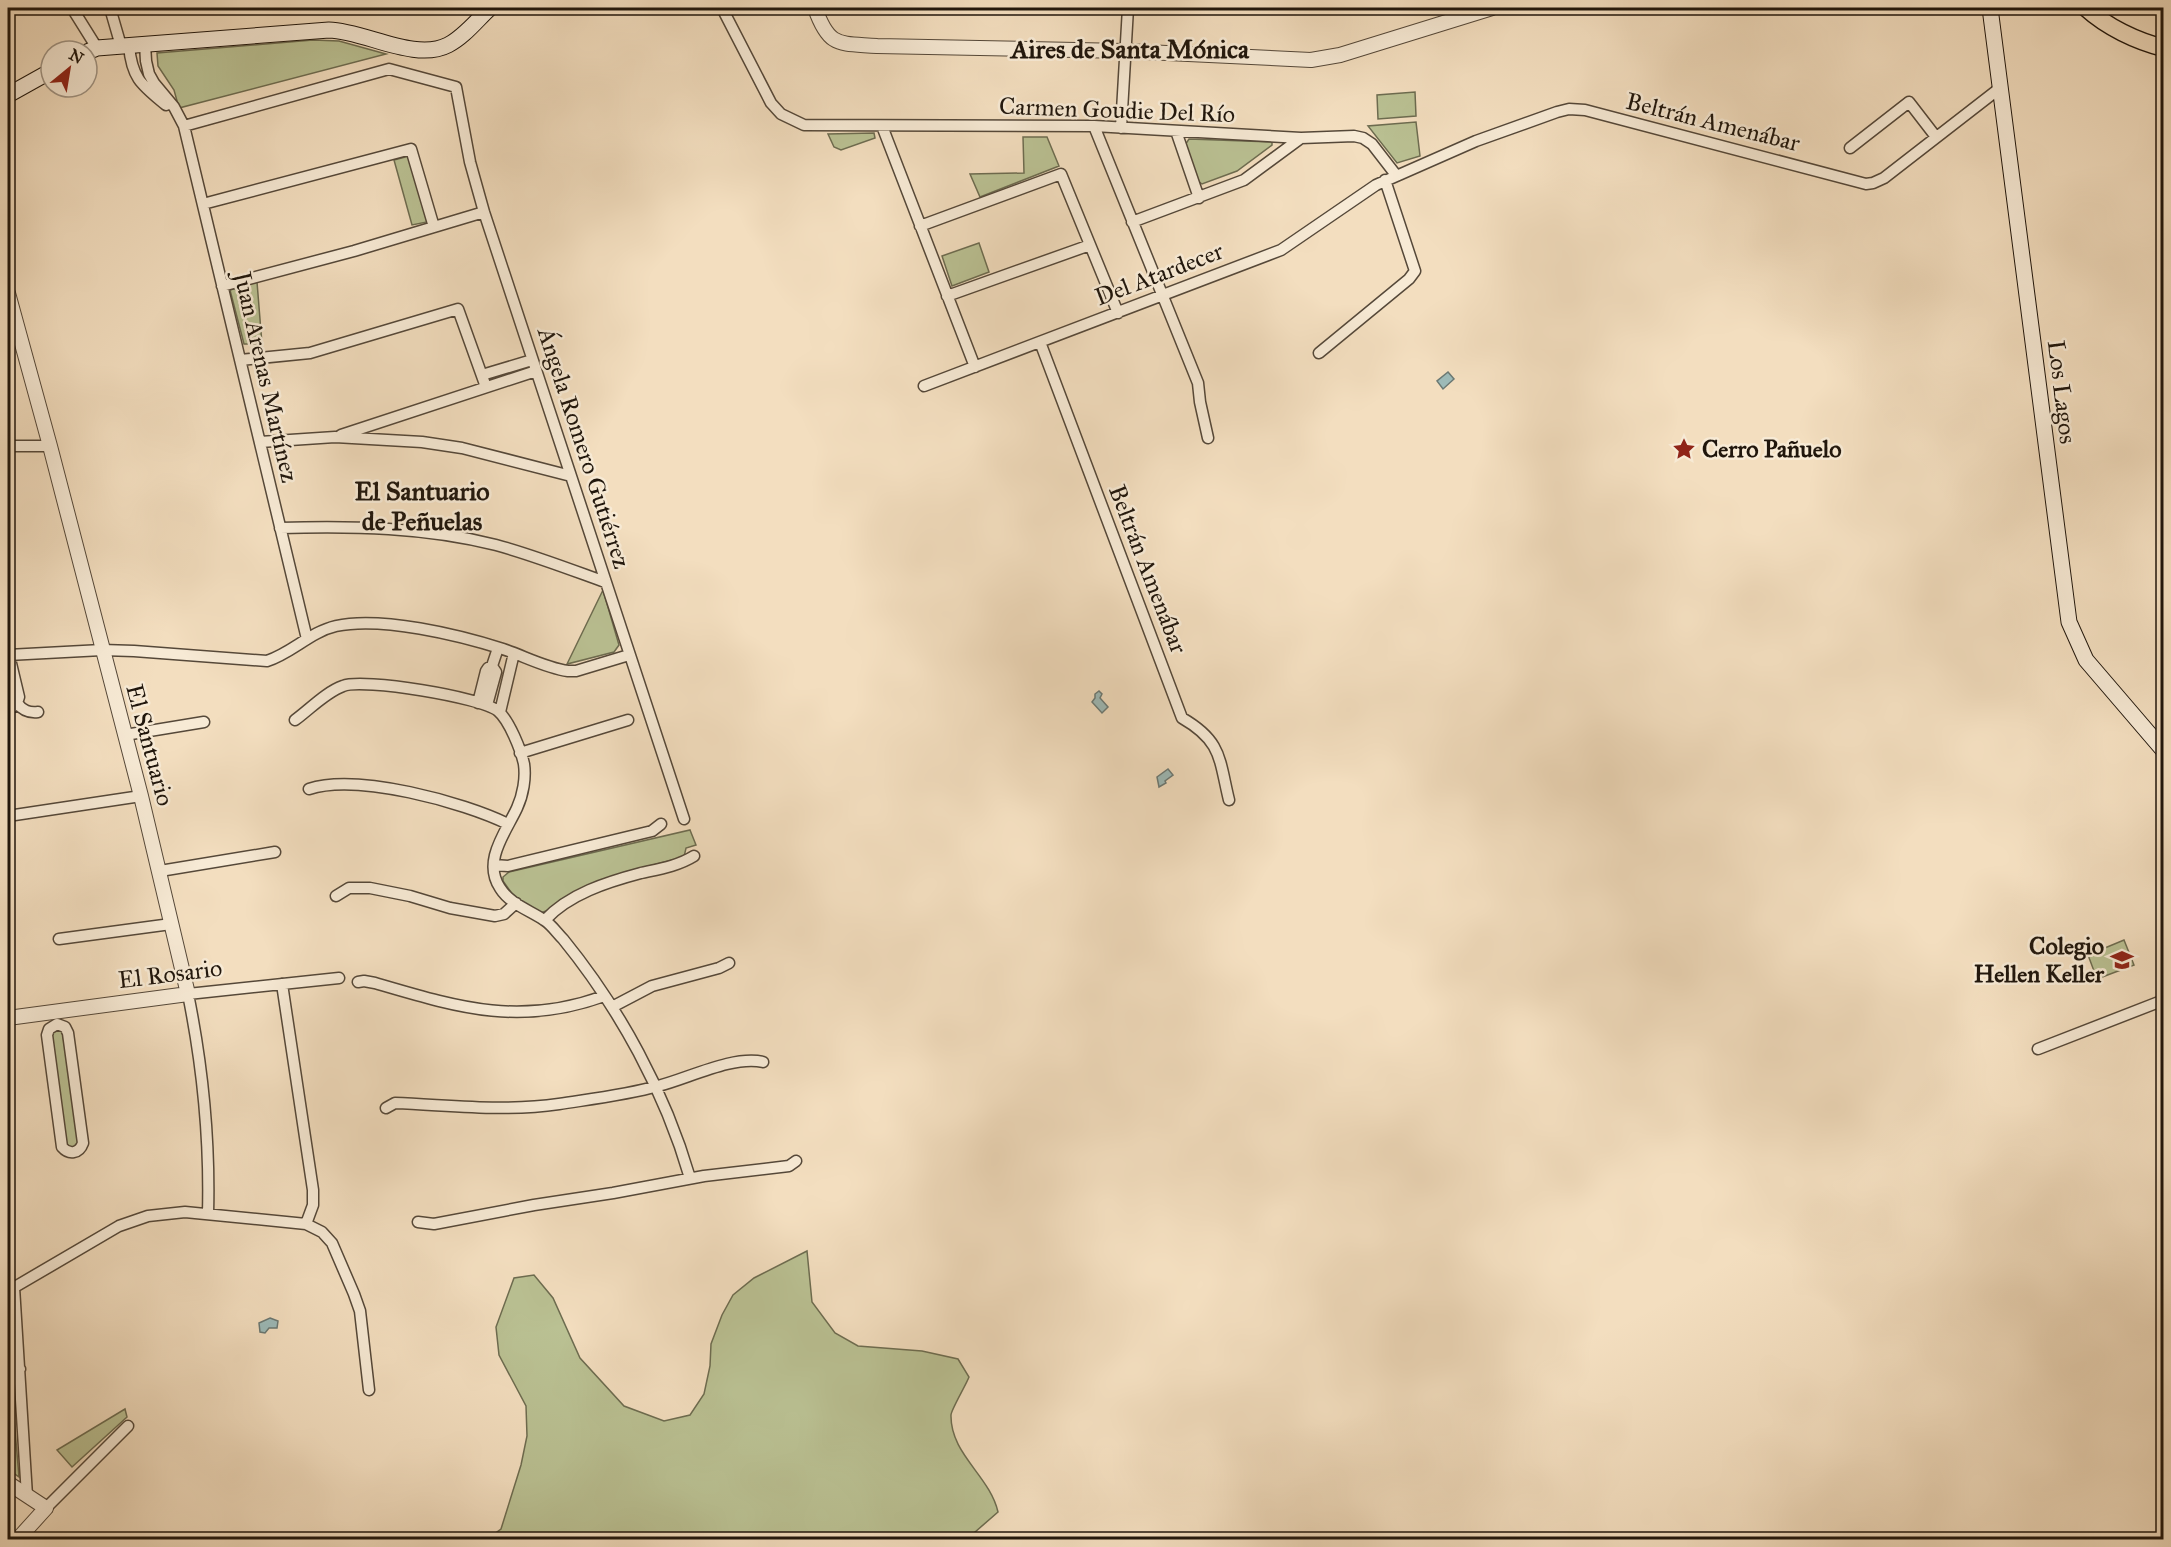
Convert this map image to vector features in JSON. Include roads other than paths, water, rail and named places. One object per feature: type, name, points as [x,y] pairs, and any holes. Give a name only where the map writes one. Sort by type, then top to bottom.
[{"type":"main road","points":[[99,49],[329,30],[418,50],[433,51],[455,41],[490,8]]},
{"type":"main road","name":"Los Lagos","points":[[1990,8],[2069,622],[2086,660],[2163,751]]},
{"type":"main road","points":[[2086,8],[2126,34],[2163,48]]},
{"type":"main road","points":[[8,95],[39,78]]},
{"type":"street","points":[[72,8],[87,39]]},
{"type":"street","name":"Juan Arenas Martínez","points":[[110,8],[135,74],[152,94],[172,110],[184,126]]},
{"type":"street","name":"Carmen Goudie Del Río","points":[[722,8],[771,103],[781,114],[804,125],[1094,126],[1301,138],[1354,136],[1363,138],[1372,144],[1390,178],[1415,271],[1409,279],[1319,353]]},
{"type":"street","points":[[815,8],[823,29],[831,37],[843,43],[877,46],[1125,51],[1291,60],[1321,59],[1455,21],[1492,8]]},
{"type":"street","points":[[1121,128],[1128,8]]},
{"type":"street","name":"Juan Arenas Martínez","points":[[146,44],[149,74],[174,107],[184,126],[307,639]]},
{"type":"street","name":"Ángela Romero Gutiérrez","points":[[184,126],[389,69],[456,87],[470,162],[484,212],[684,819]]},
{"type":"street","name":"Beltrán Amenábar","points":[[1390,178],[1476,141],[1569,109],[1585,110],[1866,184],[1884,178],[2000,88]]},
{"type":"street","points":[[1850,148],[1909,102],[1936,137]]},
{"type":"street","points":[[882,126],[975,367]]},
{"type":"street","points":[[1094,126],[1198,383],[1208,438]]},
{"type":"street","points":[[1176,131],[1199,198]]},
{"type":"street","points":[[1132,222],[1244,180],[1301,138]]},
{"type":"street","points":[[203,204],[411,149],[434,227]]},
{"type":"street","points":[[920,226],[1061,174],[1118,313]]},
{"type":"street","name":"Del Atardecer","points":[[924,387],[1281,250],[1390,178]]},
{"type":"street","points":[[222,286],[484,212]]},
{"type":"street","points":[[947,296],[1090,245]]},
{"type":"street","name":"El Santuario","points":[[8,293],[141,796],[188,994],[205,1096],[208,1214]]},
{"type":"street","points":[[240,360],[310,353],[458,309],[486,387]]},
{"type":"street","name":"Beltrán Amenábar","points":[[1040,342],[1182,718],[1201,729],[1216,749],[1229,800]]},
{"type":"street","points":[[482,375],[532,360]]},
{"type":"street","points":[[335,437],[536,371]]},
{"type":"street","points":[[260,442],[335,437],[422,442],[462,448],[570,476]]},
{"type":"street","points":[[8,446],[50,446]]},
{"type":"street","points":[[280,528],[377,528],[460,538],[507,548],[605,582]]},
{"type":"street","points":[[8,711],[17,703],[19,697],[8,655],[102,650],[170,652],[267,661],[335,627],[369,624],[458,637],[568,671],[576,671],[629,655]]},
{"type":"street","points":[[482,704],[496,672],[492,666],[498,648]]},
{"type":"street","points":[[500,712],[514,653]]},
{"type":"street","points":[[295,720],[337,689],[360,683],[482,704],[500,712],[509,726],[524,762],[523,790],[518,808],[497,847],[494,865],[497,883],[505,895],[545,920],[573,952],[612,1007],[655,1087],[690,1178]]},
{"type":"street","points":[[17,703],[24,710],[38,712]]},
{"type":"street","points":[[520,753],[628,720]]},
{"type":"street","points":[[125,735],[204,722]]},
{"type":"street","points":[[309,789],[324,784],[346,784],[405,791],[476,810],[508,824]]},
{"type":"street","points":[[8,816],[141,796]]},
{"type":"street","points":[[494,865],[508,866],[652,831],[661,824]]},
{"type":"street","points":[[160,871],[275,852]]},
{"type":"street","points":[[545,920],[555,909],[589,891],[614,881],[683,863],[694,856]]},
{"type":"street","points":[[336,896],[349,888],[370,888],[411,896],[450,908],[495,916],[504,914],[516,903]]},
{"type":"street","points":[[59,939],[171,924]]},
{"type":"street","points":[[612,1007],[652,986],[719,969],[729,963]]},
{"type":"street","name":"El Rosario","points":[[8,1018],[56,1018],[188,994],[339,978]]},
{"type":"street","points":[[358,982],[375,983],[448,1004],[496,1012],[551,1008],[604,996]]},
{"type":"street","points":[[282,984],[313,1190],[312,1211],[306,1224]]},
{"type":"street","points":[[2038,1049],[2163,1000]]},
{"type":"street","points":[[56,1018],[68,1032],[83,1143],[74,1153],[67,1152],[62,1147],[47,1035],[56,1018]]},
{"type":"street","points":[[386,1108],[395,1103],[480,1108],[525,1107],[655,1087],[715,1068],[749,1061],[763,1062]]},
{"type":"street","points":[[418,1222],[434,1224],[690,1178],[789,1166],[796,1161]]},
{"type":"street","points":[[27,1496],[20,1369],[11,1289],[128,1222],[167,1213],[208,1214],[306,1224],[322,1232],[332,1243],[360,1311],[369,1390]]},
{"type":"street","points":[[8,1376],[20,1369]]},
{"type":"street","points":[[17,1539],[128,1426]]},
{"type":"street","points":[[8,1483],[46,1508]]},
{"type":"water","points":[[1448,372],[1454,379],[1443,389],[1437,381]]},
{"type":"water","points":[[1099,691],[1102,694],[1100,698],[1108,707],[1102,713],[1092,702]]},
{"type":"water","points":[[1168,769],[1173,775],[1159,787],[1157,777]]},
{"type":"water","points":[[270,1318],[278,1321],[277,1328],[269,1328],[265,1333],[260,1332],[259,1323]]},
{"type":"place","name":"Cerro Pañuelo","points":[[1684,449]]},
{"type":"place","name":"Colegio Hellen Keller","points":[[2122,960]]},
{"type":"district","name":"Aires de Santa Mónica","points":[[1130,49]]},
{"type":"district","name":"El Santuario de Peñuelas","points":[[422,506]]}]
